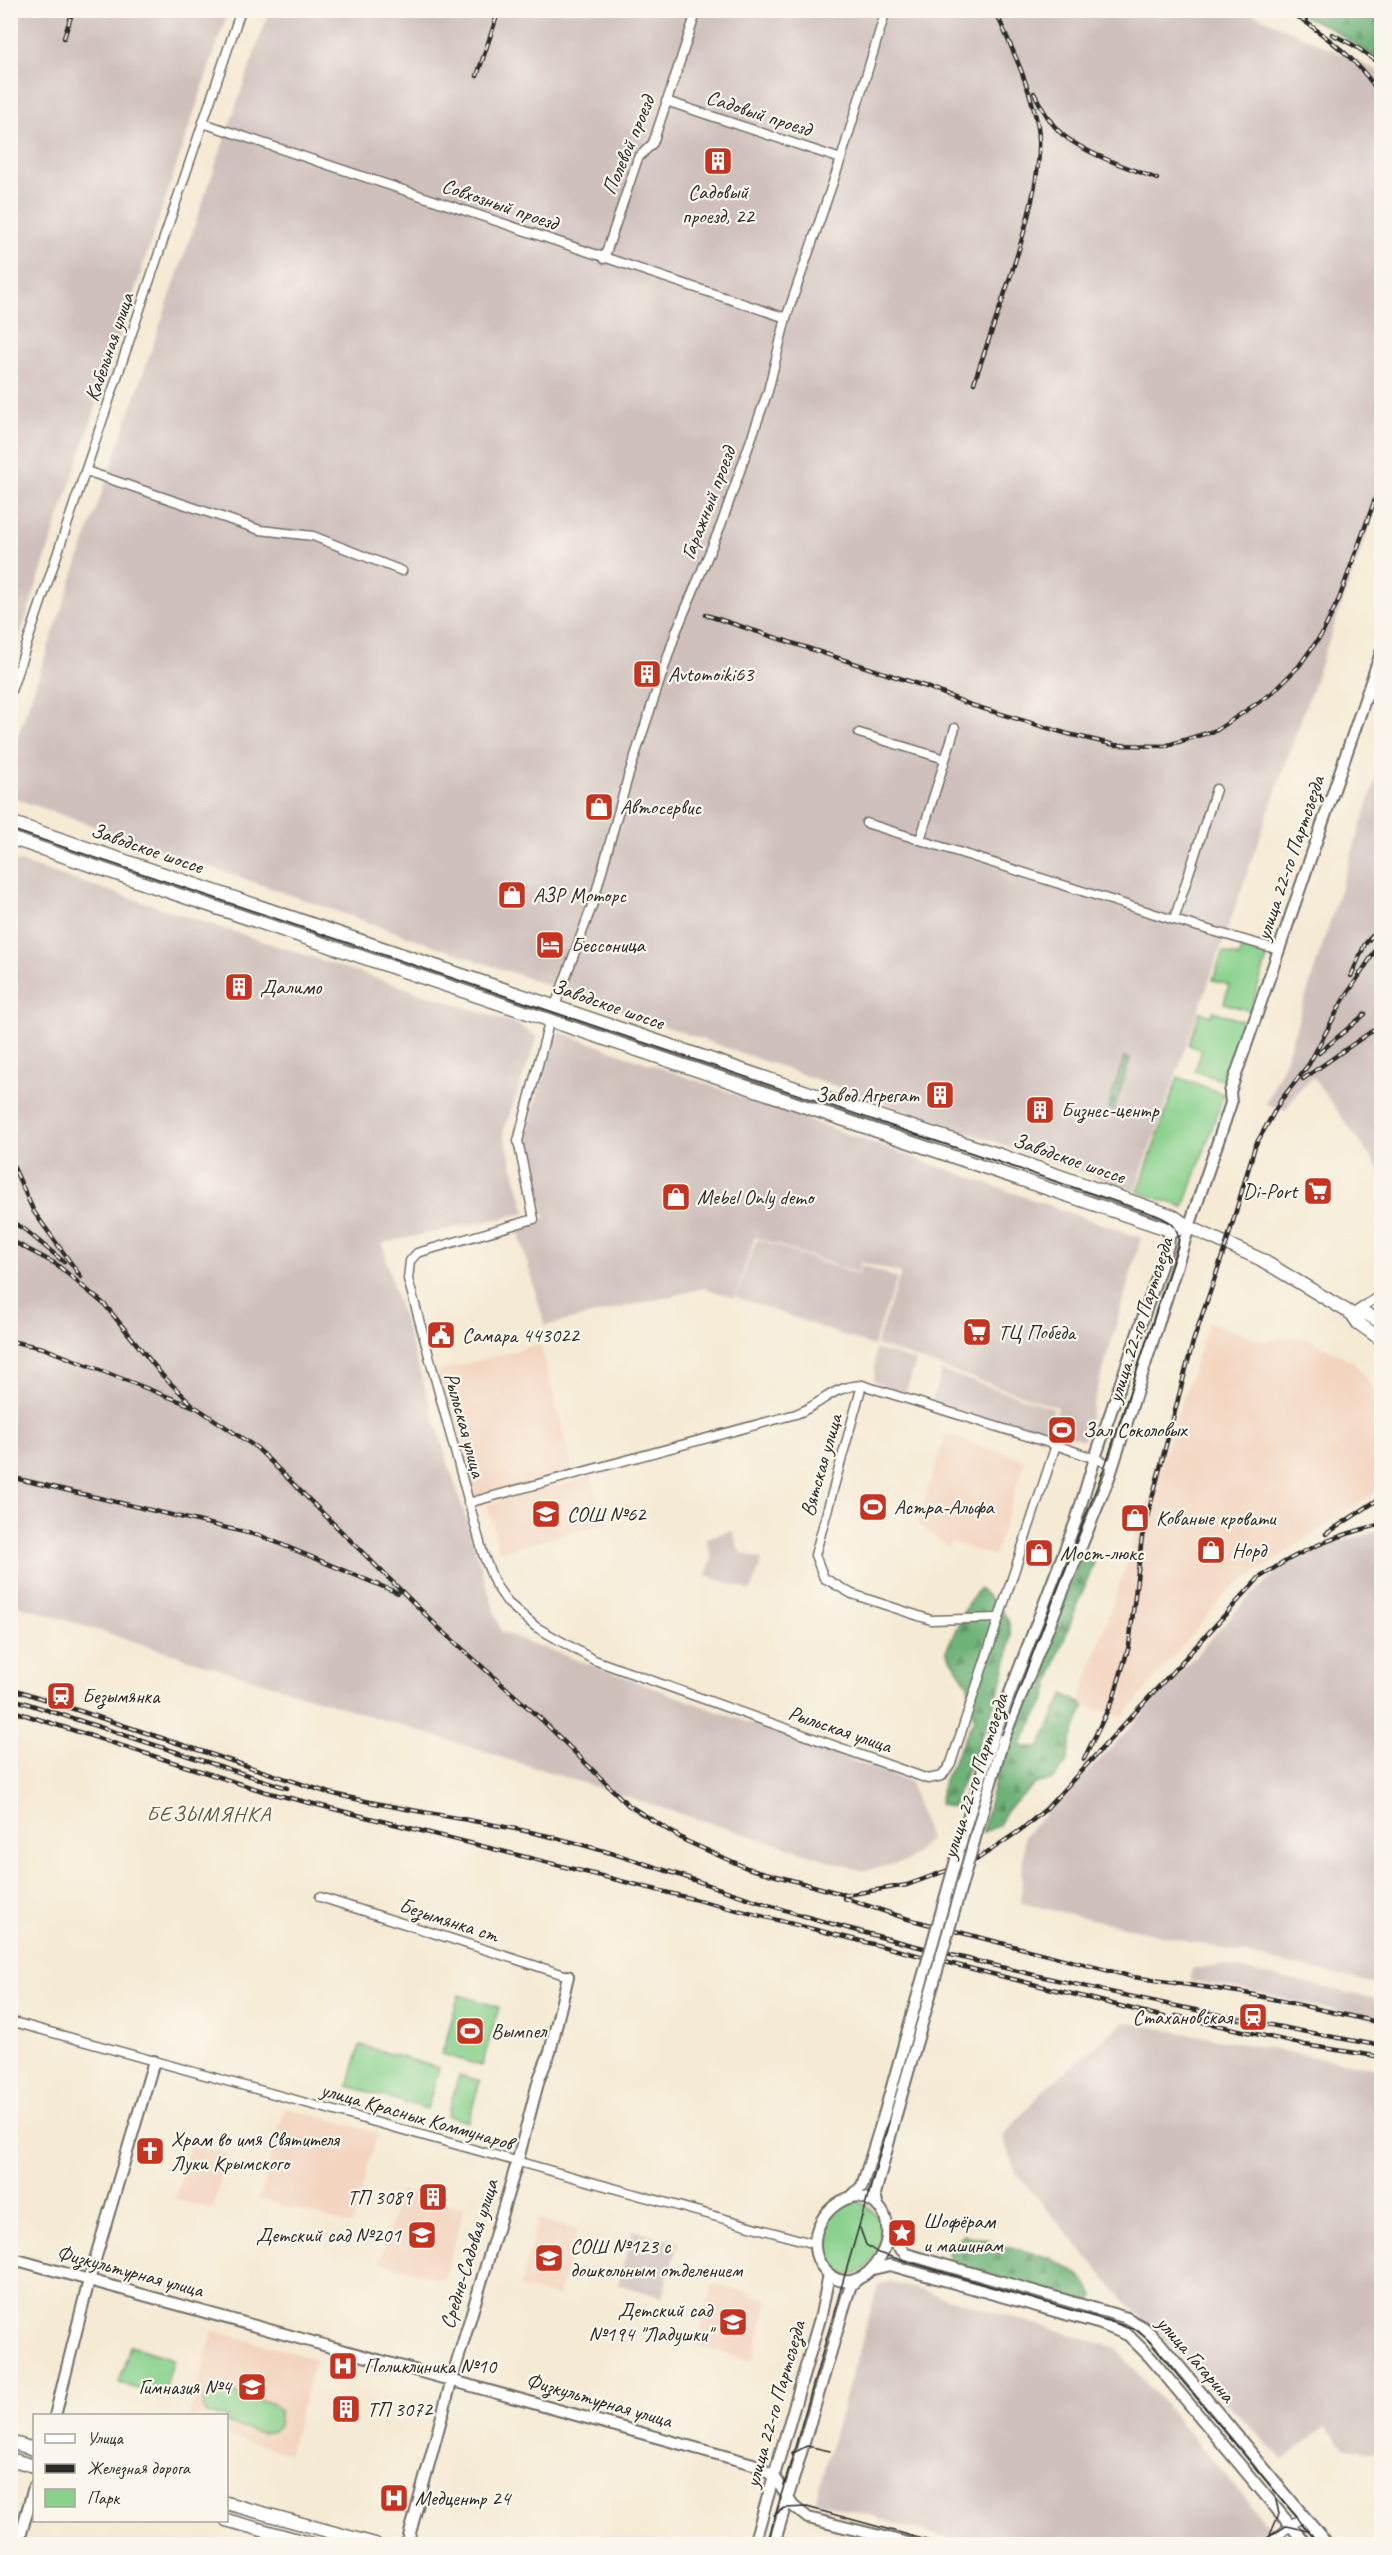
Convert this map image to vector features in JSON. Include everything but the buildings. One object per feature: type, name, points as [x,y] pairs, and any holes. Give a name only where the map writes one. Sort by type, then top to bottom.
[{"type":"main road","name":"улица 22-го Партсъезда","points":[[998,1738],[1113,1465],[1231,1103],[1230,1092],[1382,650]]},
{"type":"main road","name":"Заводское шоссе","points":[[10,822],[1163,1212],[1260,1259],[1352,1314],[1358,1323],[1382,1340]]},
{"type":"main road","name":"Заводское шоссе","points":[[10,838],[1170,1230],[1190,1227]]},
{"type":"main road","points":[[550,1019],[555,1006]]},
{"type":"main road","points":[[871,1129],[875,1115]]},
{"type":"main road","name":"улица 22-го Партсъезда","points":[[878,2207],[875,2194],[890,2117],[998,1738],[1076,1521],[1095,1458],[1168,1245],[1170,1230]]},
{"type":"main road","name":"Заводское шоссе","points":[[1352,1314],[1367,1314],[1382,1323]]},
{"type":"main road","name":"Средне-Садовая улица","points":[[407,2544],[539,2079],[550,2052],[568,1976]]},
{"type":"main road","points":[[55,2414],[89,2280],[154,2061]]},
{"type":"main road","name":"улица 22-го Партсъезда","points":[[850,2197],[862,2186],[890,2117]]},
{"type":"main road","points":[[850,2197],[864,2198],[878,2207],[888,2237],[883,2257],[873,2269],[858,2278],[839,2280],[829,2274],[819,2261],[815,2244],[819,2225],[825,2214],[850,2197]]},
{"type":"main road","name":"улица Гагарина","points":[[888,2237],[906,2254],[1135,2321],[1159,2342],[1327,2544]]},
{"type":"main road","name":"Физкультурная улица","points":[[10,2258],[753,2464],[774,2476]]},
{"type":"main road","name":"улица Гагарина","points":[[873,2269],[890,2265],[1101,2324],[1128,2335],[1150,2357],[1306,2544]]},
{"type":"main road","name":"улица 22-го Партсъезда","points":[[754,2544],[823,2306],[829,2274]]},
{"type":"main road","name":"улица 22-го Партсъезда","points":[[774,2544],[847,2296],[851,2285],[858,2278]]},
{"type":"main road","points":[[10,2442],[33,2449]]},
{"type":"main road","points":[[10,2459],[33,2466]]},
{"type":"main road","points":[[774,2476],[788,2498],[808,2518],[912,2544]]},
{"type":"main road","points":[[18,2544],[33,2491]]},
{"type":"main road","points":[[228,2504],[375,2544]]},
{"type":"main road","points":[[228,2521],[312,2544]]},
{"type":"street","name":"Кабельная улица","points":[[10,694],[241,10]]},
{"type":"street","name":"Полевой проезд","points":[[604,259],[638,158],[652,143],[696,10]]},
{"type":"street","name":"Гаражный проезд","points":[[555,1006],[593,903],[628,777],[676,632],[721,525],[768,391],[786,318],[841,159],[886,10]]},
{"type":"street","name":"Садовый проезд","points":[[666,101],[841,159]]},
{"type":"street","name":"Совхозный проезд","points":[[203,123],[786,318]]},
{"type":"street","points":[[86,471],[260,530],[313,536],[402,571]]},
{"type":"street","points":[[920,840],[955,728]]},
{"type":"street","points":[[859,733],[945,759]]},
{"type":"street","points":[[1174,920],[1216,789]]},
{"type":"street","points":[[866,823],[1174,920],[1279,950]]},
{"type":"street","name":"Рыльская улица","points":[[550,1019],[518,1140],[534,1219],[417,1253],[410,1261],[408,1279],[483,1554],[495,1584],[508,1603],[536,1627],[612,1668],[928,1779],[942,1776],[951,1763],[1056,1444]]},
{"type":"street","points":[[1352,1314],[1382,1294]]},
{"type":"street","points":[[862,1385],[1056,1444],[1113,1465]]},
{"type":"street","name":"Рыльская улица","points":[[468,1503],[796,1414],[812,1408],[829,1393],[862,1385]]},
{"type":"street","name":"Вятская улица","points":[[862,1385],[815,1555],[824,1578],[852,1594],[931,1620],[999,1618]]},
{"type":"street","name":"Безымянка ст","points":[[320,1898],[568,1976]]},
{"type":"street","name":"улица Красных Коммунаров","points":[[10,2021],[815,2244]]},
{"type":"street","points":[[1267,2544],[1304,2516]]},
{"type":"shaded area","points":[[10,11],[228,11],[11,662]]},
{"type":"shaded area","points":[[269,11],[1247,11],[1381,72],[1381,493],[1135,1191],[11,797],[11,755]]},
{"type":"shaded area","points":[[1381,763],[1381,1172],[1313,1077],[1297,1093],[1285,1110],[1266,1104],[1286,1058]]},
{"type":"shaded area","points":[[11,859],[516,1024],[538,1037],[503,1132],[526,1213],[383,1243],[392,1283],[501,1632],[910,1782],[929,1839],[908,1861],[863,1871],[11,1603]]},
{"type":"shaded area","points":[[557,1031],[1141,1238],[1083,1440],[1051,1429],[1058,1407],[876,1345],[901,1273],[861,1262],[857,1273],[755,1237],[735,1298],[705,1288],[545,1326],[518,1230],[545,1218],[525,1138]]},
{"type":"shaded area","points":[[757,1239],[858,1275],[861,1265],[897,1278],[873,1346],[736,1297]]},
{"type":"shaded area","name":"Норд","points":[[1209,1322],[1261,1341],[1295,1337],[1309,1339],[1354,1362],[1381,1400],[1381,1489],[1227,1592],[1123,1717],[1079,1703]]},
{"type":"shaded area","points":[[540,1344],[573,1471],[478,1499],[469,1493],[437,1372]]},
{"type":"shaded area","points":[[875,1349],[916,1361],[905,1394],[874,1381]]},
{"type":"shaded area","points":[[942,1371],[1054,1408],[1044,1439],[932,1401]]},
{"type":"shaded area","points":[[946,1434],[1025,1460],[994,1556],[951,1542],[949,1547],[917,1523]]},
{"type":"shaded area","name":"СОШ №62","points":[[591,1476],[604,1524],[500,1552],[487,1504]]},
{"type":"shaded area","points":[[732,1530],[740,1552],[762,1560],[751,1591],[706,1575],[712,1559],[706,1538]]},
{"type":"shaded area","points":[[1381,1531],[1381,1985],[1021,1903],[1024,1836],[1116,1743],[1244,1602],[1279,1570],[1335,1542]]},
{"type":"shaded area","points":[[1223,1965],[1381,2000],[1381,2021],[1242,1989],[1191,1981],[1192,1969]]},
{"type":"shaded area","points":[[1124,2022],[1381,2069],[1381,2453],[1345,2448],[1325,2426],[1283,2460],[1121,2297],[1015,2172],[1003,2136],[1045,2089]]},
{"type":"shaded area","points":[[285,2107],[377,2133],[352,2225],[259,2199]]},
{"type":"shaded area","points":[[190,2145],[228,2155],[212,2210],[175,2199]]},
{"type":"shaded area","name":"Детский сад №201","points":[[400,2191],[464,2208],[444,2280],[380,2262]]},
{"type":"shaded area","name":"СОШ №123 с дошкольным отделением","points":[[538,2219],[577,2230],[559,2297],[520,2287]]},
{"type":"shaded area","points":[[633,2230],[678,2242],[662,2297],[618,2284]]},
{"type":"shaded area","points":[[890,2281],[1116,2348],[1269,2526],[1246,2544],[965,2544],[815,2500],[878,2286]]},
{"type":"shaded area","name":"Детский сад №194 \"Ладушки\"","points":[[713,2283],[769,2299],[752,2361],[696,2346]]},
{"type":"shaded area","name":"Гимназия №4","points":[[213,2330],[315,2359],[289,2453],[228,2436],[228,2414],[190,2414]]},
{"type":"green space","points":[[1292,11],[1357,11],[1381,18],[1381,61],[1329,27]]},
{"type":"green space","points":[[1245,941],[1270,949],[1250,1011],[1224,1003],[1229,985],[1213,980],[1223,952],[1239,957]]},
{"type":"green space","points":[[1213,1011],[1245,1022],[1224,1081],[1195,1071],[1202,1050],[1189,1045],[1200,1012],[1211,1016]]},
{"type":"green space","points":[[1124,1057],[1130,1059],[1114,1110],[1108,1108]]},
{"type":"green space","points":[[1178,1077],[1224,1094],[1184,1207],[1138,1192]]},
{"type":"green space","points":[[1081,1556],[1094,1563],[1057,1657],[1046,1698],[1020,1746],[1039,1748],[1064,1694],[1085,1706],[1072,1737],[1066,1764],[1053,1779],[1035,1784],[1007,1810],[999,1825],[982,1833],[1003,1748]]},
{"type":"green space","points":[[979,1589],[1006,1617],[1010,1628],[1009,1647],[998,1693],[952,1807],[940,1804],[942,1785],[974,1719],[968,1685],[946,1651],[968,1603]]},
{"type":"green space","name":"Вымпел","points":[[459,1995],[499,2007],[482,2066],[442,2054]]},
{"type":"green space","points":[[360,2045],[439,2068],[427,2109],[348,2086]]},
{"type":"green space","points":[[459,2075],[480,2081],[468,2122],[447,2116]]},
{"type":"green space","points":[[854,2200],[871,2209],[880,2223],[881,2238],[877,2253],[868,2266],[856,2273],[842,2274],[828,2266],[823,2260],[821,2236],[831,2213]]},
{"type":"green space","points":[[963,2235],[989,2240],[991,2244],[1050,2258],[1076,2273],[1094,2296],[1090,2303],[949,2261],[948,2249]]},
{"type":"green space","points":[[130,2346],[174,2359],[163,2397],[119,2383]]},
{"type":"green space","points":[[221,2389],[271,2403],[279,2410],[279,2425],[268,2432],[254,2432],[228,2423],[228,2414],[207,2414],[203,2403],[210,2391]]},
{"type":"tram line","points":[[10,829],[1156,1215],[1174,1226],[1178,1234],[1178,1246],[1106,1463],[1000,1739],[767,2544]]},
{"type":"tram line","points":[[860,2228],[866,2245],[878,2253],[1135,2329],[1148,2340],[1319,2544]]},
{"type":"tram line","points":[[791,2454],[807,2446],[830,2451]]},
{"type":"tram line","points":[[1270,2535],[1279,2514],[1275,2496]]},
{"type":"tram line","points":[[774,2515],[785,2508],[807,2507],[941,2544]]},
{"type":"tram line","points":[[1258,2544],[1286,2526],[1308,2531]]},
{"type":"railway","points":[[64,38],[73,10]]},
{"type":"railway","points":[[477,76],[499,10]]},
{"type":"railway","points":[[974,383],[1018,252],[1036,180],[1039,148],[1037,122],[1029,94],[995,10]]},
{"type":"railway","points":[[1284,10],[1306,21]]},
{"type":"railway","points":[[1299,17],[1355,63],[1382,98]]},
{"type":"railway","points":[[1332,34],[1355,46],[1382,65]]},
{"type":"railway","points":[[1034,93],[1052,123],[1077,145],[1157,179]]},
{"type":"railway","points":[[706,615],[927,687],[971,705],[1068,734],[1115,745],[1165,746],[1217,730],[1271,694],[1299,666],[1322,634],[1339,599],[1382,480]]},
{"type":"railway","points":[[1351,976],[1365,944],[1382,925]]},
{"type":"railway","points":[[1084,1759],[1113,1699],[1129,1646],[1142,1537],[1193,1342],[1227,1242],[1255,1146],[1281,1100],[1309,1064],[1342,1002],[1381,942]]},
{"type":"railway","points":[[1319,1053],[1365,1014]]},
{"type":"railway","points":[[1303,1079],[1382,1024]]},
{"type":"railway","points":[[10,1159],[34,1212],[81,1277]]},
{"type":"railway","points":[[10,1221],[24,1229],[64,1262]]},
{"type":"railway","points":[[10,1240],[56,1264],[105,1305],[162,1375],[192,1404]]},
{"type":"railway","points":[[10,1341],[43,1348],[197,1408],[257,1448],[440,1629],[542,1720],[628,1805],[686,1841],[747,1868],[846,1895],[907,1885],[976,1860],[1022,1829],[1046,1809],[1259,1578],[1289,1559],[1318,1545],[1382,1524]]},
{"type":"railway","points":[[10,1477],[261,1536],[398,1593]]},
{"type":"railway","points":[[1326,1534],[1382,1497]]},
{"type":"railway","points":[[10,1688],[326,1792],[572,1842],[811,1918],[1024,1973],[1238,2019],[1382,2046]]},
{"type":"railway","points":[[10,1698],[287,1788]]},
{"type":"railway","points":[[10,1710],[266,1792],[1184,2022]]},
{"type":"railway","points":[[844,1898],[908,1919],[1133,1977],[1245,1993],[1382,2023]]},
{"type":"railway","points":[[1176,2016],[1305,2045],[1382,2057]]},
{"type":"place","name":"Садовый проезд, 22","points":[[718,161]]},
{"type":"place","name":"Avtomoiki63","points":[[647,674]]},
{"type":"place","name":"Автосервис","points":[[599,807]]},
{"type":"place","name":"АЗР Моторс","points":[[512,895]]},
{"type":"place","name":"Бессоница","points":[[550,945]]},
{"type":"place","name":"Далимо","points":[[239,987]]},
{"type":"place","name":"Завод Агрегат","points":[[940,1095]]},
{"type":"place","name":"Бизнес-центр","points":[[1040,1110]]},
{"type":"place","name":"Di-Port","points":[[1318,1191]]},
{"type":"place","name":"Mebel Only demo","points":[[676,1197]]},
{"type":"place","name":"ТЦ Победа","points":[[977,1332]]},
{"type":"place","name":"Самара 443022","points":[[441,1335]]},
{"type":"place","name":"Зал Соколовых","points":[[1062,1430]]},
{"type":"place","name":"Астра-Альфа","points":[[873,1507]]},
{"type":"place","name":"СОШ №62","points":[[546,1514]]},
{"type":"place","name":"Кованые кровати","points":[[1135,1518]]},
{"type":"place","name":"Норд","points":[[1211,1550]]},
{"type":"place","name":"Мост-люкс","points":[[1039,1553]]},
{"type":"place","name":"Безымянка","points":[[61,1696]]},
{"type":"place","name":"Стахановская","points":[[1253,2017]]},
{"type":"place","name":"Вымпел","points":[[470,2031]]},
{"type":"place","name":"Храм во имя Святителя Луки Крымского","points":[[150,2151]]},
{"type":"place","name":"ТП 3089","points":[[433,2197]]},
{"type":"place","name":"Шофёрам и машинам","points":[[902,2233]]},
{"type":"place","name":"Детский сад №201","points":[[422,2235]]},
{"type":"place","name":"СОШ №123 с дошкольным отделением","points":[[549,2258]]},
{"type":"place","name":"Детский сад №194 \"Ладушки\"","points":[[733,2322]]},
{"type":"place","name":"Поликлиника №10","points":[[343,2366]]},
{"type":"place","name":"Гимназия №4","points":[[252,2387]]},
{"type":"place","name":"ТП 3072","points":[[346,2409]]},
{"type":"place","name":"Медцентр 24","points":[[394,2498]]},
{"type":"district","name":"БЕЗЫМЯНКА","points":[[209,1813]]}]
